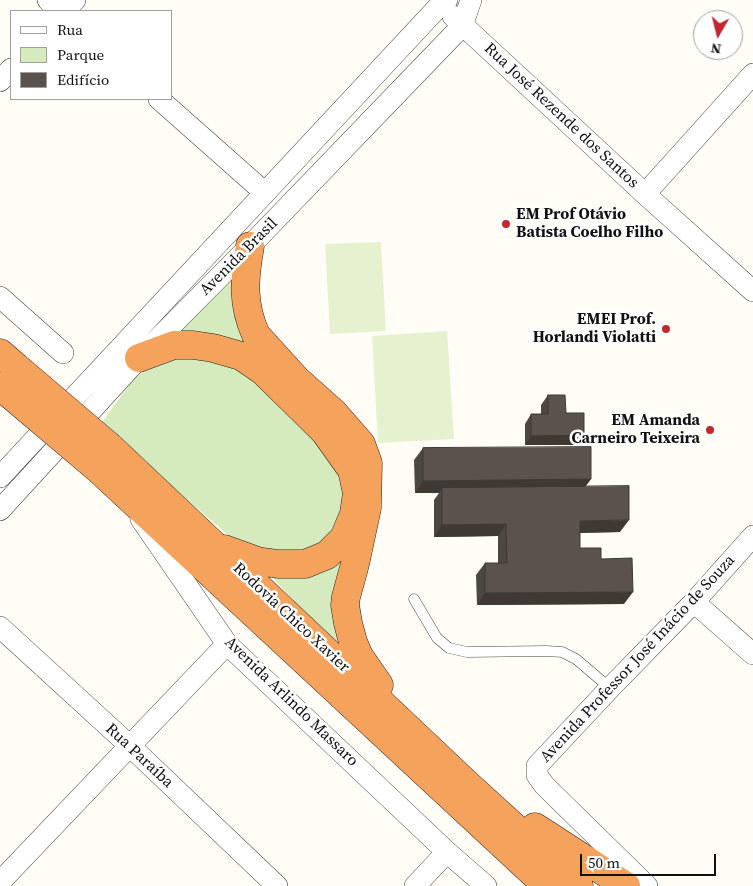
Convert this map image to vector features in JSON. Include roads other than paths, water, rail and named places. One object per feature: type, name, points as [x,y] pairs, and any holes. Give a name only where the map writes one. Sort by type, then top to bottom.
[{"type":"highway","points":[[250,246],[246,270],[246,303],[256,335],[296,379],[334,413],[355,437],[361,444],[368,463],[366,508],[355,564],[346,597],[346,612],[353,642],[359,656],[406,726]]},
{"type":"highway","points":[[139,358],[174,345],[213,348],[241,356],[263,371],[325,432],[352,470],[357,493],[354,514],[344,538],[326,555],[305,564],[278,564],[257,560],[215,545]]},
{"type":"highway","name":"Rodovia Chico Xavier","points":[[5,368],[103,458],[215,545],[468,785],[579,886]]},
{"type":"highway","name":"Rodovia Chico Xavier","points":[[103,458],[123,494],[547,886]]},
{"type":"highway","points":[[468,785],[626,886]]},
{"type":"street","points":[[48,0],[59,10]]},
{"type":"street","points":[[65,10],[75,0]]},
{"type":"street","name":"Avenida Brasil","points":[[0,510],[139,358],[462,26],[471,0]]},
{"type":"street","name":"Avenida Brasil","points":[[0,477],[442,1]]},
{"type":"street","name":"Rua José Rezende dos Santos","points":[[442,1],[462,26],[753,291]]},
{"type":"street","points":[[0,81],[10,70]]},
{"type":"street","points":[[645,194],[753,74]]},
{"type":"street","points":[[160,100],[264,192]]},
{"type":"street","points":[[0,298],[63,353]]},
{"type":"street","name":"Avenida Arlindo Massaro","points":[[123,494],[227,644],[447,852],[486,886]]},
{"type":"street","name":"Avenida Professor José Inácio de Souza","points":[[647,886],[544,785],[537,775],[537,766],[694,602],[753,536]]},
{"type":"street","points":[[694,602],[753,654]]},
{"type":"street","name":"Rua Paraíba","points":[[0,627],[130,746],[277,886]]},
{"type":"street","points":[[0,882],[227,644]]},
{"type":"street","points":[[415,886],[447,852]]},
{"type":"lane","points":[[414,599],[437,638],[449,648],[467,652],[562,652],[576,659],[610,688]]},
{"type":"place","name":"EM Prof Otávio Batista Coelho Filho","points":[[506,224]]},
{"type":"place","name":"EMEI Prof. Horlandi Violatti","points":[[666,329]]},
{"type":"place","name":"EM Amanda Carneiro Teixeira","points":[[710,430]]}]
